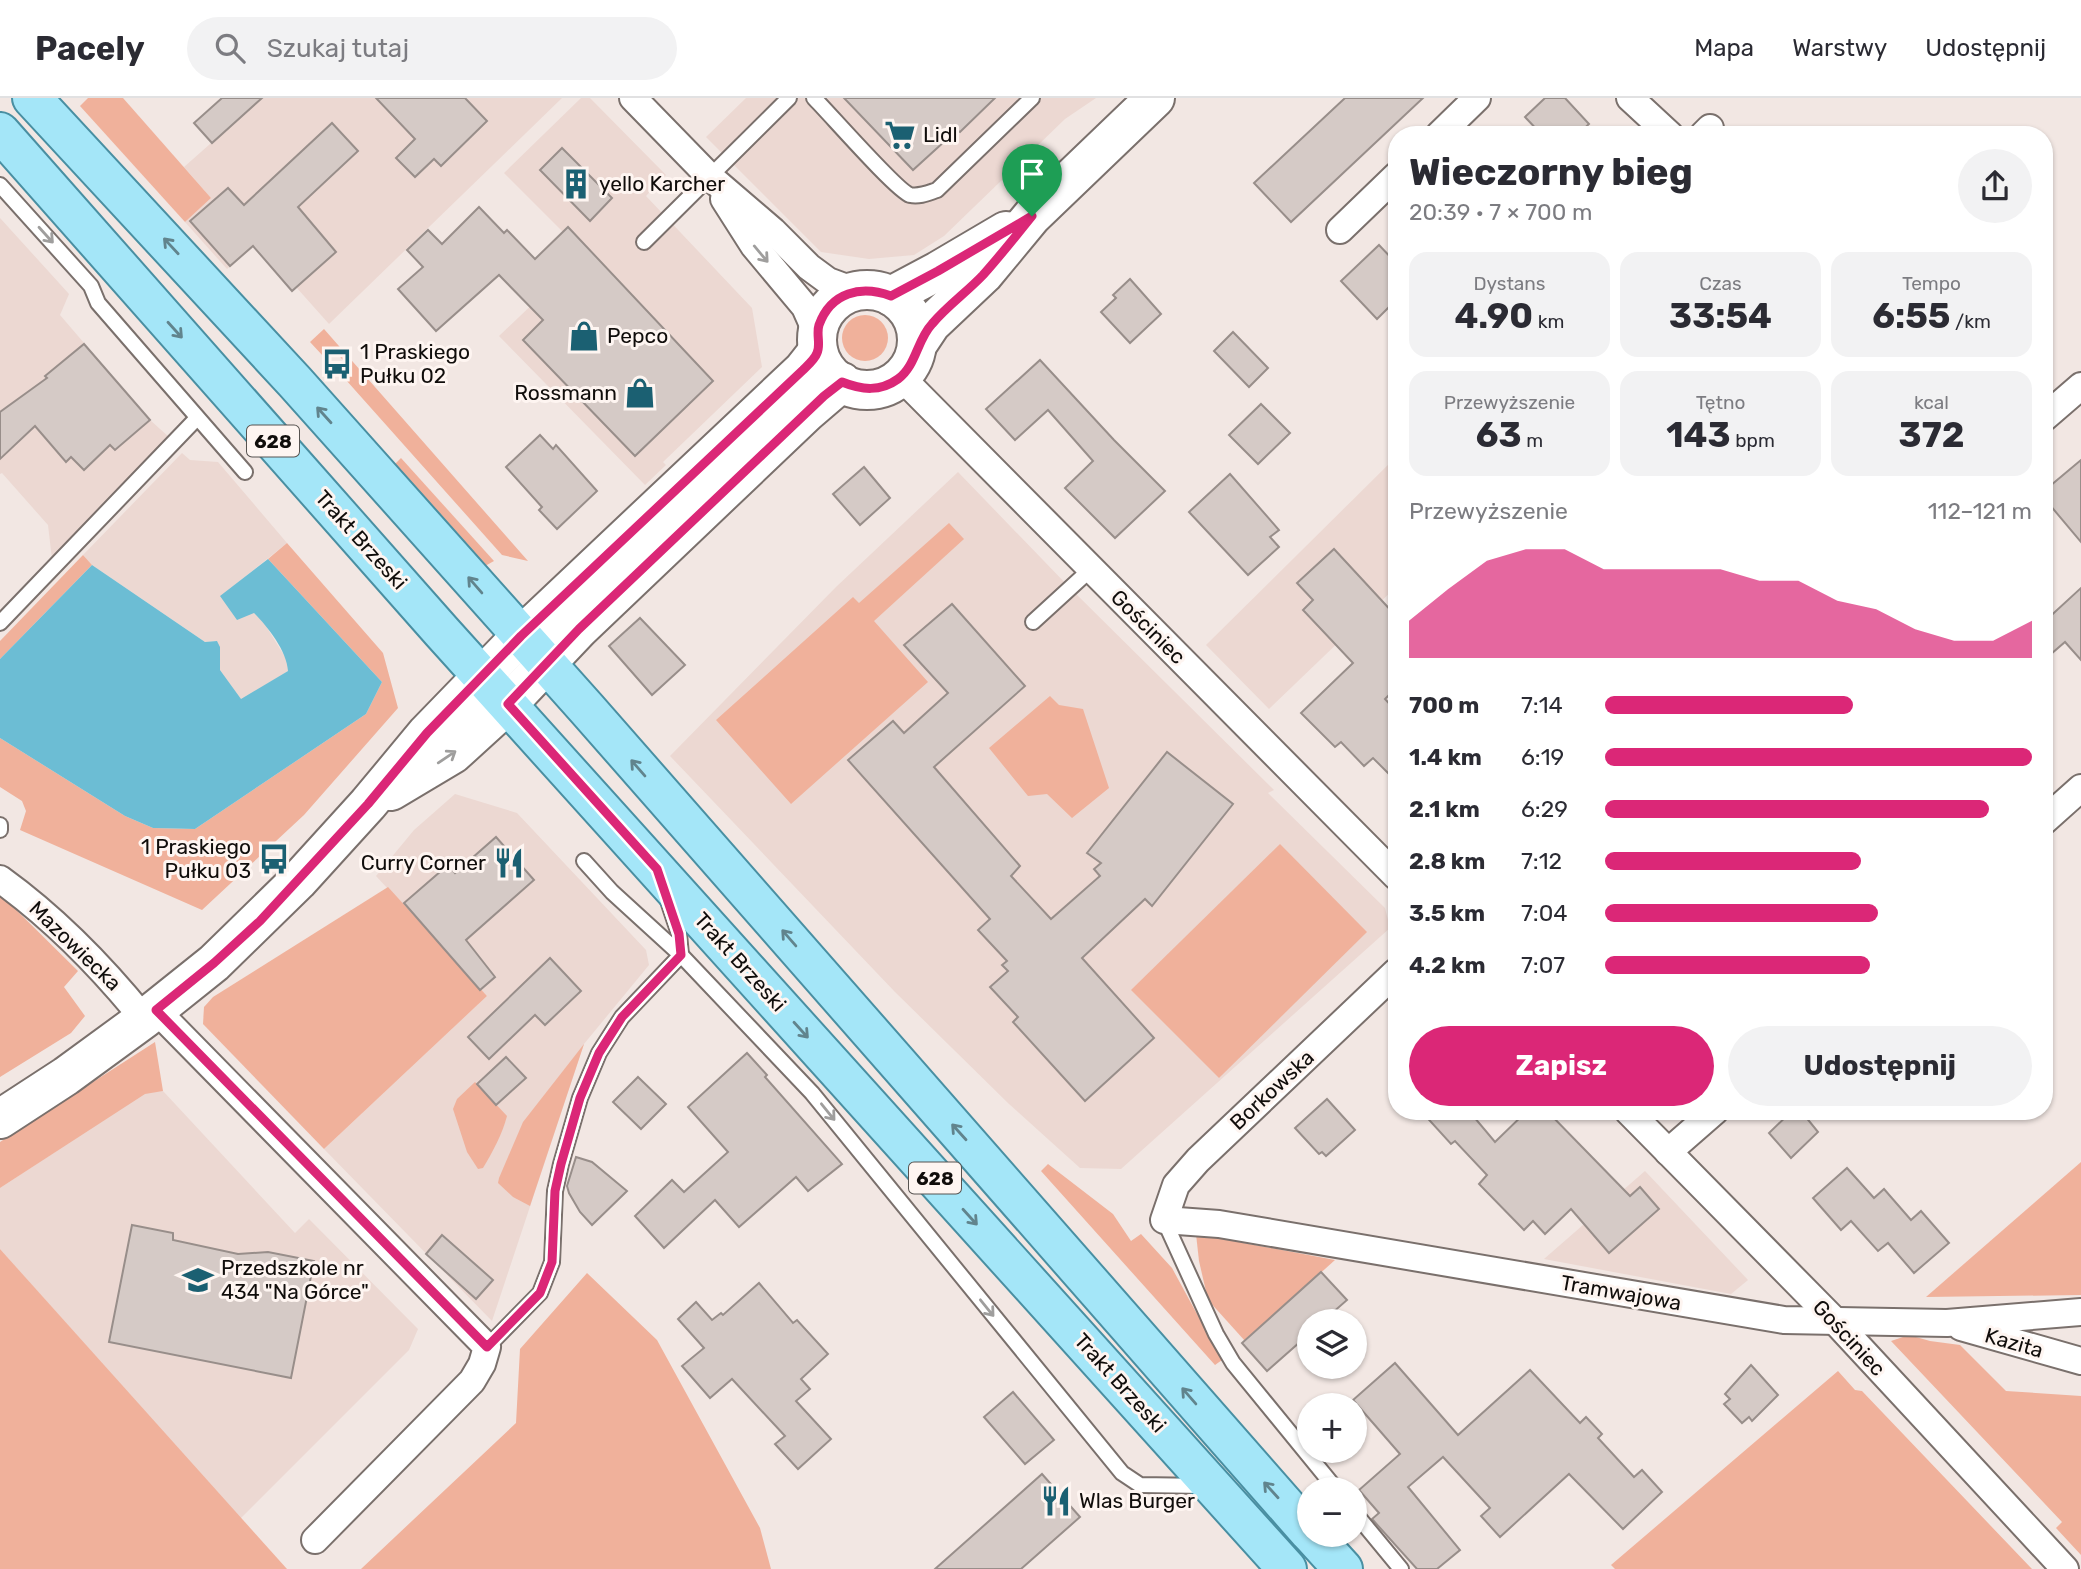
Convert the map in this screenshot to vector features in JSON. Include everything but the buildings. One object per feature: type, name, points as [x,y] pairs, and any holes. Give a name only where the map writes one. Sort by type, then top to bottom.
[{"type":"main road","name":"Trakt Brzeski","points":[[32,98],[273,358],[533,649],[1297,1518]]},
{"type":"main road","name":"Trakt Brzeski","points":[[2,140],[1287,1569]]},
{"type":"main road","name":"Trakt Brzeski","points":[[1323,1547],[1343,1569]]},
{"type":"street","points":[[633,98],[710,177],[773,231],[809,267],[828,281],[873,293],[906,309],[915,326],[909,361]]},
{"type":"street","points":[[710,177],[754,246],[805,307],[831,373],[842,382],[858,389],[885,387],[909,361],[931,324],[984,274],[1032,216],[1155,98]]},
{"type":"street","points":[[1448,126],[1477,98]]},
{"type":"street","points":[[1630,98],[1660,126]]},
{"type":"street","points":[[1340,230],[1388,188]]},
{"type":"street","points":[[368,804],[453,754],[508,704],[533,649],[794,379],[818,342],[828,309],[839,298],[873,293],[938,271],[1032,216]]},
{"type":"street","name":"Gościniec","points":[[909,361],[1091,569],[1388,868]]},
{"type":"street","points":[[0,1119],[66,1076],[214,963],[260,921],[368,804],[427,733],[482,676],[533,649],[842,382]]},
{"type":"street","points":[[2053,410],[2081,386]]},
{"type":"street","points":[[2053,813],[2081,788]]},
{"type":"street","name":"Mazowiecka","points":[[0,879],[61,929],[123,993],[150,1014],[487,1347]]},
{"type":"street","name":"Borkowska","points":[[1164,1220],[1176,1185],[1198,1160],[1388,980]]},
{"type":"street","name":"Gościniec","points":[[1637,1120],[1833,1320],[2065,1569]]},
{"type":"street","points":[[1668,1152],[1705,1120]]},
{"type":"street","name":"Tramwajowa","points":[[1164,1220],[1219,1224],[1784,1320],[1947,1323],[2081,1312]]},
{"type":"street","name":"Kazita","points":[[1947,1323],[2081,1361]]},
{"type":"street","points":[[315,1539],[472,1381],[482,1364],[487,1347]]},
{"type":"lane","points":[[644,242],[789,98]]},
{"type":"lane","points":[[814,98],[894,181],[909,194],[922,196],[937,190],[1032,98]]},
{"type":"lane","points":[[0,185],[91,286],[98,303],[245,472]]},
{"type":"lane","points":[[0,623],[197,418]]},
{"type":"lane","points":[[1033,622],[1091,569]]},
{"type":"lane","points":[[584,860],[611,892],[681,955],[812,1093],[1122,1473],[1140,1485],[1213,1486]]},
{"type":"lane","points":[[487,1347],[540,1293],[552,1262],[555,1191],[561,1164],[580,1098],[599,1053],[622,1017],[681,955],[679,934],[657,869]]},
{"type":"lane","points":[[1164,1220],[1216,1334],[1233,1363],[1326,1477]]},
{"type":"lane","points":[[1367,1528],[1401,1569]]},
{"type":"shaded area","points":[[88,98],[123,98],[211,198],[185,222],[80,106]]},
{"type":"shaded area","points":[[262,98],[562,98],[329,324],[296,287],[291,291],[253,246],[227,269],[185,222],[211,198],[184,167]]},
{"type":"shaded area","points":[[581,98],[590,98],[666,175],[646,196],[752,308],[762,367],[663,462],[666,465],[645,485],[499,336],[585,254],[504,173]]},
{"type":"shaded area","points":[[746,98],[1096,98],[1065,119],[944,236],[914,255],[869,259],[821,252],[706,137]]},
{"type":"shaded area","points":[[0,218],[69,294],[60,315],[150,420],[170,438],[52,559],[48,525],[2,473],[0,474]]},
{"type":"shaded area","points":[[865,315],[881,322],[888,338],[881,354],[865,361],[849,354],[842,338],[849,322]]},
{"type":"shaded area","points":[[324,329],[528,561],[502,555],[346,380],[352,370],[332,348],[323,356],[310,342]]},
{"type":"shaded area","points":[[182,453],[190,460],[218,462],[287,543],[221,596],[254,613],[264,623],[287,660],[288,671],[241,700],[220,670],[217,641],[205,642],[92,565],[83,555]]},
{"type":"shaded area","points":[[401,458],[494,561],[485,566],[408,482],[395,464]]},
{"type":"shaded area","points":[[1388,465],[1388,595],[1269,709],[1206,645]]},
{"type":"shaded area","points":[[958,472],[1070,588],[1274,790],[1268,793],[1385,908],[1388,930],[1121,1169],[1080,1168],[1009,1104],[895,992],[670,756],[836,587]]},
{"type":"shaded area","points":[[949,523],[964,539],[874,621],[928,682],[791,804],[716,720],[853,597],[859,603]]},
{"type":"shaded area","points":[[287,543],[383,653],[398,708],[304,815],[202,910],[20,830],[26,811],[22,801],[0,787],[0,738],[125,816],[153,828],[195,829],[366,714],[382,682],[268,559]]},
{"type":"shaded area","points":[[83,555],[92,565],[0,659],[0,641]]},
{"type":"shaded area","points":[[1050,696],[1059,705],[1083,709],[1109,788],[1072,818],[1047,794],[1028,796],[989,748]]},
{"type":"shaded area","points":[[455,794],[517,813],[646,950],[649,965],[584,1044],[492,1321],[324,1149],[487,996],[376,876],[414,830]]},
{"type":"shaded area","points":[[1280,844],[1367,932],[1219,1078],[1131,990]]},
{"type":"shaded area","points":[[388,887],[487,996],[324,1149],[203,1024],[204,1007],[213,997]]},
{"type":"shaded area","points":[[0,894],[78,971],[64,987],[85,1016],[71,1033],[0,1077]]},
{"type":"shaded area","points":[[155,1042],[163,1091],[145,1094],[0,1188],[0,1142]]},
{"type":"shaded area","points":[[584,1044],[530,1206],[513,1197],[498,1183],[499,1178],[523,1122]]},
{"type":"shaded area","points":[[475,1082],[507,1116],[483,1168],[478,1169],[467,1152],[453,1109],[457,1099]]},
{"type":"shaded area","name":"Przedszkole nr 434 \"Na Górce\"","points":[[163,1091],[295,1233],[309,1219],[418,1329],[409,1350],[240,1519],[0,1249],[0,1188],[145,1093]]},
{"type":"shaded area","points":[[2081,1162],[2081,1295],[1926,1297]]},
{"type":"shaded area","points":[[1048,1164],[1113,1214],[1131,1241],[1141,1234],[1172,1268],[1222,1360],[1215,1365],[1041,1171]]},
{"type":"shaded area","points":[[1645,1171],[1748,1280],[1731,1294],[1544,1259]]},
{"type":"shaded area","points":[[1196,1234],[1335,1260],[1245,1341],[1208,1300]]},
{"type":"shaded area","points":[[0,1249],[287,1569],[0,1569]]},
{"type":"shaded area","points":[[587,1273],[657,1340],[760,1528],[771,1569],[361,1569],[516,1423],[520,1349]]},
{"type":"shaded area","points":[[1909,1335],[1960,1345],[2006,1391],[2081,1396],[2081,1555],[2056,1528],[2062,1522],[1891,1341]]},
{"type":"shaded area","points":[[1838,1371],[1855,1390],[1862,1391],[2032,1569],[1615,1569],[1611,1565]]},
{"type":"water","points":[[268,559],[382,682],[366,714],[195,829],[153,828],[125,816],[0,738],[0,659],[92,565],[205,642],[217,641],[220,647],[220,670],[241,699],[288,671],[287,663],[271,632],[254,613],[237,620],[220,596]]},
{"type":"place","name":"Lidl","points":[[900,135]]},
{"type":"place","name":"yello Karcher","points":[[576,184]]},
{"type":"place","name":"Pepco","points":[[584,336]]},
{"type":"place","name":"1 Praskiego Pułku 02","points":[[337,364]]},
{"type":"place","name":"Rossmann","points":[[640,393]]},
{"type":"place","name":"1 Praskiego Pułku 03","points":[[274,859]]},
{"type":"place","name":"Curry Corner","points":[[509,863]]},
{"type":"place","name":"Przedszkole nr 434 \"Na Górce\"","points":[[198,1280]]},
{"type":"place","name":"Wlas Burger","points":[[1056,1501]]},
{"type":"route","points":[[1032,216],[984,274],[931,324],[917,345],[912,362],[901,377],[885,387],[868,390],[842,382],[824,396],[579,629],[508,704],[657,869],[679,934],[681,955],[622,1017],[599,1053],[580,1098],[561,1164],[555,1191],[552,1262],[540,1293],[487,1347],[156,1010],[260,921],[368,804],[427,733],[521,636],[803,370],[818,351],[817,334],[820,324],[828,309],[839,298],[855,291],[875,290],[891,296],[1032,216]]}]
